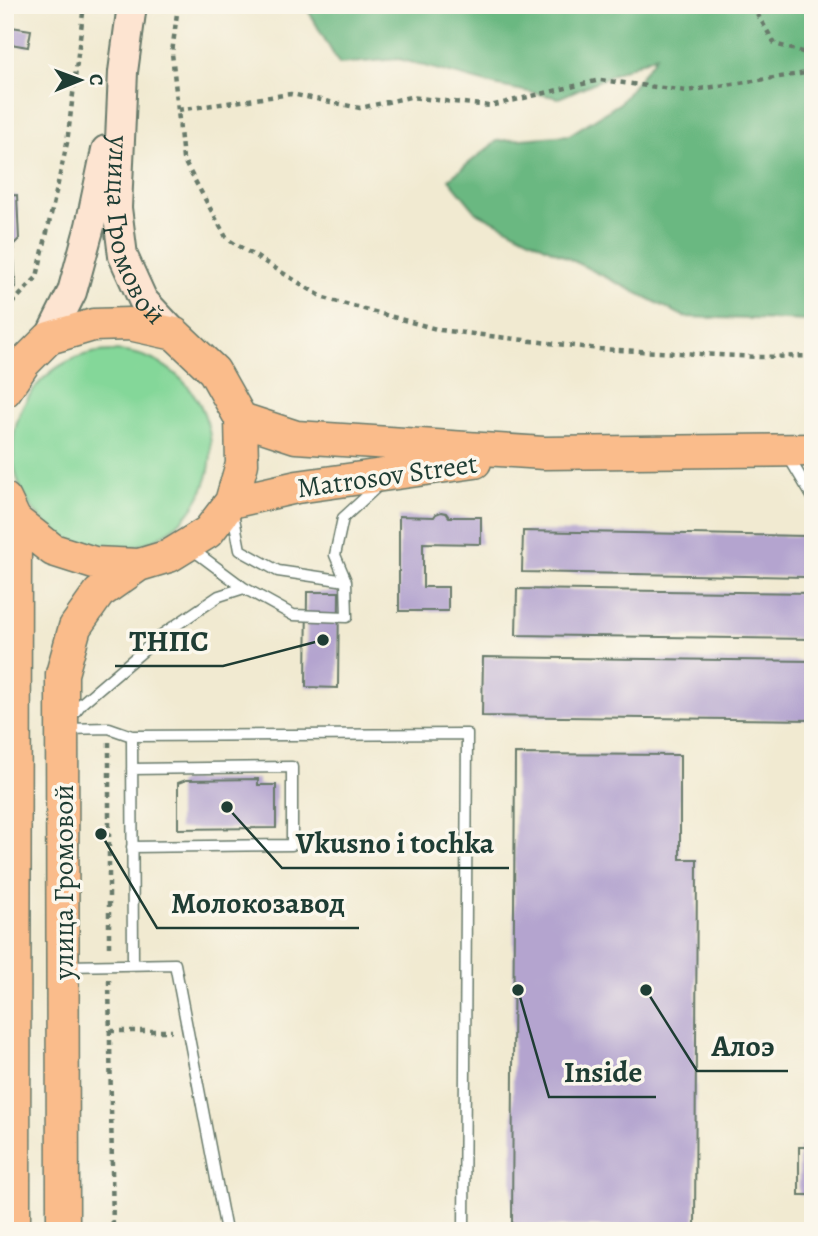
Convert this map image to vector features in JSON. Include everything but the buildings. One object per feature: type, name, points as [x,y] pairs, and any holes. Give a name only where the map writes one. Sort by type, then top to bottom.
[{"type":"main road","name":"улица Громовой","points":[[49,338],[72,292],[90,226],[123,72],[132,5]]},
{"type":"main road","name":"улица Громовой","points":[[123,72],[117,208],[123,256],[143,300],[175,334]]},
{"type":"main road","points":[[5,391],[24,363],[49,338],[93,325],[128,324],[175,334],[215,372],[241,419],[242,464],[231,502],[208,532],[169,555],[139,565],[94,563],[53,550],[8,512]]},
{"type":"main road","name":"Matrosov Street","points":[[241,419],[296,437],[544,453],[798,450]]},
{"type":"main road","name":"Matrosov Street","points":[[231,502],[298,487],[544,453]]},
{"type":"main road","name":"улица Громовой","points":[[8,512],[16,703],[14,1231]]},
{"type":"main road","name":"улица Громовой","points":[[63,1231],[62,674],[75,627],[99,593],[139,565]]},
{"type":"lane","points":[[798,450],[813,498]]},
{"type":"lane","points":[[186,545],[244,588],[293,615],[347,617],[346,581],[335,555],[343,518],[392,473]]},
{"type":"lane","points":[[231,502],[240,550],[278,571],[346,581]]},
{"type":"lane","points":[[63,729],[82,703],[163,634],[219,596],[244,588]]},
{"type":"lane","points":[[63,729],[109,728],[132,736],[467,734],[464,1231]]},
{"type":"lane","points":[[132,736],[133,964]]},
{"type":"lane","points":[[132,769],[292,766],[292,845],[132,847]]},
{"type":"lane","points":[[64,966],[175,964],[226,1231]]},
{"type":"path","points":[[5,311],[37,277],[67,143],[84,5]]},
{"type":"path","points":[[178,5],[173,53],[183,159],[227,239],[324,298],[440,331],[599,349],[759,357],[813,356]]},
{"type":"path","points":[[752,5],[775,44],[813,55]]},
{"type":"path","points":[[178,110],[291,93],[360,108],[410,97],[490,106],[600,80],[687,91],[813,72]]},
{"type":"path","points":[[110,1031],[175,1031]]},
{"type":"green space","points":[[305,5],[813,5],[813,321],[685,317],[476,212],[449,179],[497,141],[569,135],[620,103],[657,55],[559,98],[494,85],[399,59],[339,64]]},
{"type":"green space","points":[[112,351],[150,358],[182,380],[204,412],[211,450],[204,488],[182,520],[150,542],[112,549],[74,542],[42,520],[20,488],[13,450],[20,412],[42,380],[74,358]]},
{"type":"place","name":"ТНПС","points":[[323,640]]},
{"type":"place","name":"Vkusno i tochka","points":[[227,807]]},
{"type":"place","name":"Молокозавод","points":[[101,834]]},
{"type":"place","name":"Inside","points":[[518,990]]},
{"type":"place","name":"Алоэ","points":[[646,990]]}]
